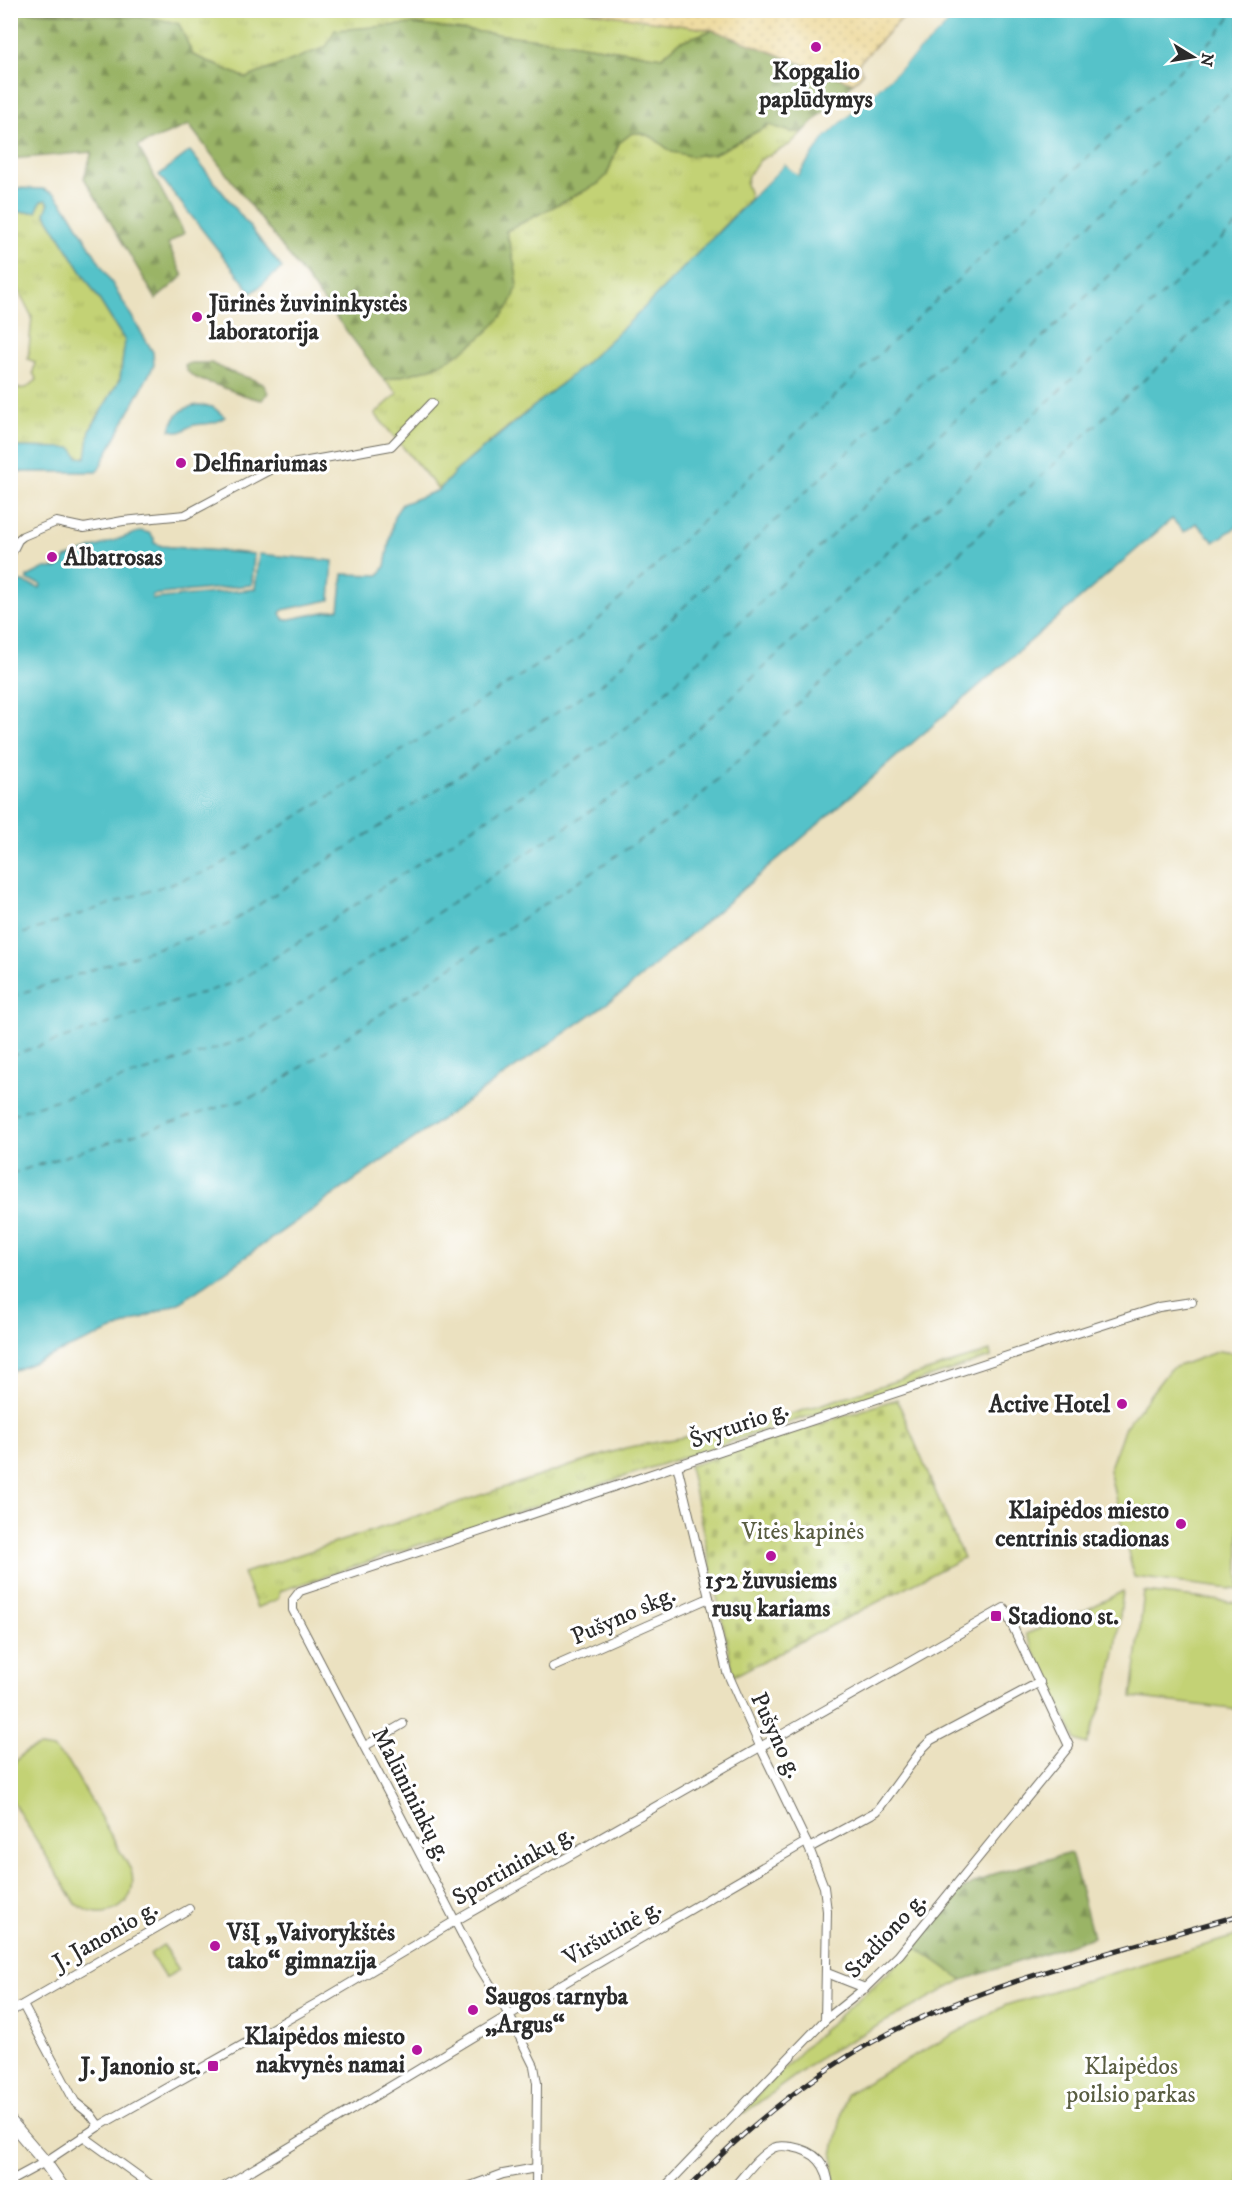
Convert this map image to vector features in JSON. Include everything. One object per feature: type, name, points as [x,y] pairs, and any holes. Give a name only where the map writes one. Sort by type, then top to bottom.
[{"type":"main road","points":[[10,2121],[63,2187]]},
{"type":"street","points":[[10,556],[18,540],[23,536],[56,522],[84,528],[123,521],[185,515],[274,467],[392,446],[432,403]]},
{"type":"street","name":"Švyturio g.","points":[[300,1591],[1048,1342],[1159,1307],[1192,1302]]},
{"type":"street","name":"Pušyno g.","points":[[677,1465],[727,1672],[807,1845],[827,1900],[825,2020]]},
{"type":"street","name":"Malūnininkų g.","points":[[300,1591],[293,1600],[292,1610],[477,1963],[509,2015],[534,2066],[537,2083],[536,2187]]},
{"type":"street","name":"Pušyno skg.","points":[[553,1666],[709,1598]]},
{"type":"street","name":"Sportininkų g.","points":[[10,2181],[45,2162],[99,2126],[1004,1608]]},
{"type":"street","name":"Stadiono g.","points":[[664,2187],[825,2020],[865,1988],[899,1955],[1070,1746],[1004,1608]]},
{"type":"street","points":[[807,1845],[877,1811],[931,1740],[1040,1682]]},
{"type":"street","points":[[365,1746],[403,1724]]},
{"type":"street","name":"Viršutinė g.","points":[[222,2187],[509,2015],[807,1845]]},
{"type":"street","name":"J. Janonio g.","points":[[10,2012],[189,1909]]},
{"type":"street","points":[[826,1973],[865,1988]]},
{"type":"street","points":[[23,2005],[75,2102],[91,2115],[99,2126]]},
{"type":"street","points":[[83,2136],[155,2187]]},
{"type":"street","points":[[733,2187],[764,2155],[777,2146],[807,2151],[816,2156],[827,2172],[829,2187]]},
{"type":"street","points":[[465,2187],[503,2174],[536,2168]]},
{"type":"green space","points":[[584,10],[713,30],[679,42],[662,57],[556,41],[327,47],[246,78],[193,55],[154,18],[22,11]]},
{"type":"green space","points":[[11,11],[154,18],[179,24],[193,55],[246,78],[326,47],[335,30],[412,24],[556,41],[662,57],[679,42],[713,30],[853,83],[803,132],[791,132],[769,125],[714,154],[691,156],[672,152],[652,137],[632,133],[619,143],[607,175],[598,184],[506,231],[517,285],[514,297],[507,309],[486,332],[461,352],[432,368],[384,380],[189,125],[138,146],[184,233],[168,244],[183,276],[156,299],[84,178],[92,152],[11,159]]},
{"type":"green space","points":[[770,125],[791,132],[803,132],[789,145],[760,160],[748,176],[746,184],[751,198],[645,308],[601,350],[489,443],[439,490],[375,414],[398,393],[384,380],[436,366],[518,284],[506,231],[598,184],[607,175],[619,143],[632,133],[652,137],[672,152],[714,154]]},
{"type":"green space","points":[[46,200],[49,204],[45,213],[125,341],[120,379],[90,430],[87,455],[82,459],[71,448],[11,447],[11,389],[26,388],[37,380],[33,373],[35,362],[28,359],[32,317],[15,284],[11,284],[11,212],[36,212],[41,201]]},
{"type":"green space","points":[[211,363],[255,380],[263,384],[268,393],[262,400],[201,380],[187,371],[185,365]]},
{"type":"green space","points":[[990,1351],[991,1357],[280,1591],[278,1599],[257,1608],[243,1573],[625,1448],[766,1422]]},
{"type":"green space","name":"Klaipėdos miesto centrinis stadionas","points":[[1219,1351],[1239,1354],[1239,1590],[1134,1577],[1109,1470],[1125,1427],[1170,1369]]},
{"type":"green space","name":"Vitės kapinės","points":[[897,1399],[963,1558],[734,1676],[689,1466]]},
{"type":"green space","points":[[1123,1591],[1116,1648],[1107,1690],[1087,1744],[1076,1740],[1026,1634],[1088,1609]]},
{"type":"green space","points":[[1144,1592],[1239,1603],[1239,1710],[1132,1697]]},
{"type":"green space","points":[[40,1747],[53,1749],[68,1761],[131,1870],[133,1882],[131,1893],[118,1908],[98,1913],[76,1904],[11,1799],[11,1769],[23,1754]]},
{"type":"green space","points":[[1071,1853],[1093,1937],[963,1980],[913,1945],[957,1892],[994,1874]]},
{"type":"green space","name":"Klaipėdos poilsio parkas","points":[[1239,1935],[1239,2187],[834,2187],[833,2155],[846,2094],[1006,2005]]},
{"type":"green space","points":[[163,1945],[179,1970],[165,1978],[150,1954]]},
{"type":"green space","points":[[913,1945],[963,1980],[827,2053],[744,2113],[742,2111],[814,2038],[889,1972]]},
{"type":"sand","name":"Kopgalio paplūdymys","points":[[909,10],[858,64],[863,73],[853,83],[713,30],[584,11]]},
{"type":"water","points":[[960,11],[1239,11],[1239,525],[1214,542],[1196,523],[1184,532],[1172,519],[626,990],[181,1302],[11,1372],[10,583],[23,582],[40,588],[41,584],[27,580],[27,577],[45,568],[58,568],[63,564],[65,558],[141,531],[149,533],[154,538],[154,543],[162,546],[254,554],[252,585],[152,595],[152,599],[255,589],[259,554],[333,561],[330,600],[283,610],[280,613],[285,620],[339,609],[343,574],[379,575],[385,566],[394,516],[402,504],[439,490],[457,470],[579,369],[638,314],[785,164],[798,175],[825,137]]},
{"type":"water","points":[[190,151],[282,268],[252,293],[159,175]]},
{"type":"water","points":[[11,188],[43,189],[55,194],[70,213],[153,352],[154,365],[97,472],[11,472],[11,447],[72,448],[78,457],[86,458],[90,430],[120,379],[125,341],[45,213],[49,203],[46,200],[41,201],[36,212],[11,212]]},
{"type":"water","points":[[199,405],[213,407],[225,417],[214,423],[192,426],[180,432],[170,430],[180,412]]},
{"type":"pier","points":[[956,10],[960,11],[825,137],[797,175],[785,164],[751,198],[750,195],[784,161],[787,161],[797,171],[823,135],[930,37]]},
{"type":"ferry route","points":[[10,938],[214,869],[577,640],[1217,35],[1235,10]]},
{"type":"ferry route","points":[[10,997],[227,925],[604,682],[1240,83]]},
{"type":"ferry route","points":[[10,1056],[239,981],[631,724],[1240,152]]},
{"type":"ferry route","points":[[10,1115],[251,1037],[658,766],[1240,222]]},
{"type":"ferry route","points":[[10,1174],[263,1093],[686,809],[1240,290]]},
{"type":"railway","points":[[688,2188],[765,2116],[822,2073],[883,2036],[953,2004],[1034,1975],[1240,1915]]},
{"type":"place","name":"Kopgalio paplūdymys","points":[[816,47]]},
{"type":"place","name":"Jūrinės žuvininkystės laboratorija","points":[[197,317]]},
{"type":"place","name":"Delfinariumas","points":[[181,463]]},
{"type":"place","name":"Albatrosas","points":[[52,557]]},
{"type":"place","name":"Active Hotel","points":[[1122,1404]]},
{"type":"place","name":"Klaipėdos miesto centrinis stadionas","points":[[1181,1524]]},
{"type":"place","name":"152 žuvusiems rusų kariams","points":[[771,1556]]},
{"type":"place","name":"Stadiono st.","points":[[996,1616]]},
{"type":"place","name":"VšĮ „Vaivorykštės tako“ gimnazija","points":[[215,1946]]},
{"type":"place","name":"Saugos tarnyba „Argus“","points":[[473,2010]]},
{"type":"place","name":"Klaipėdos miesto nakvynės namai","points":[[417,2050]]},
{"type":"place","name":"J. Janonio st.","points":[[213,2066]]}]
